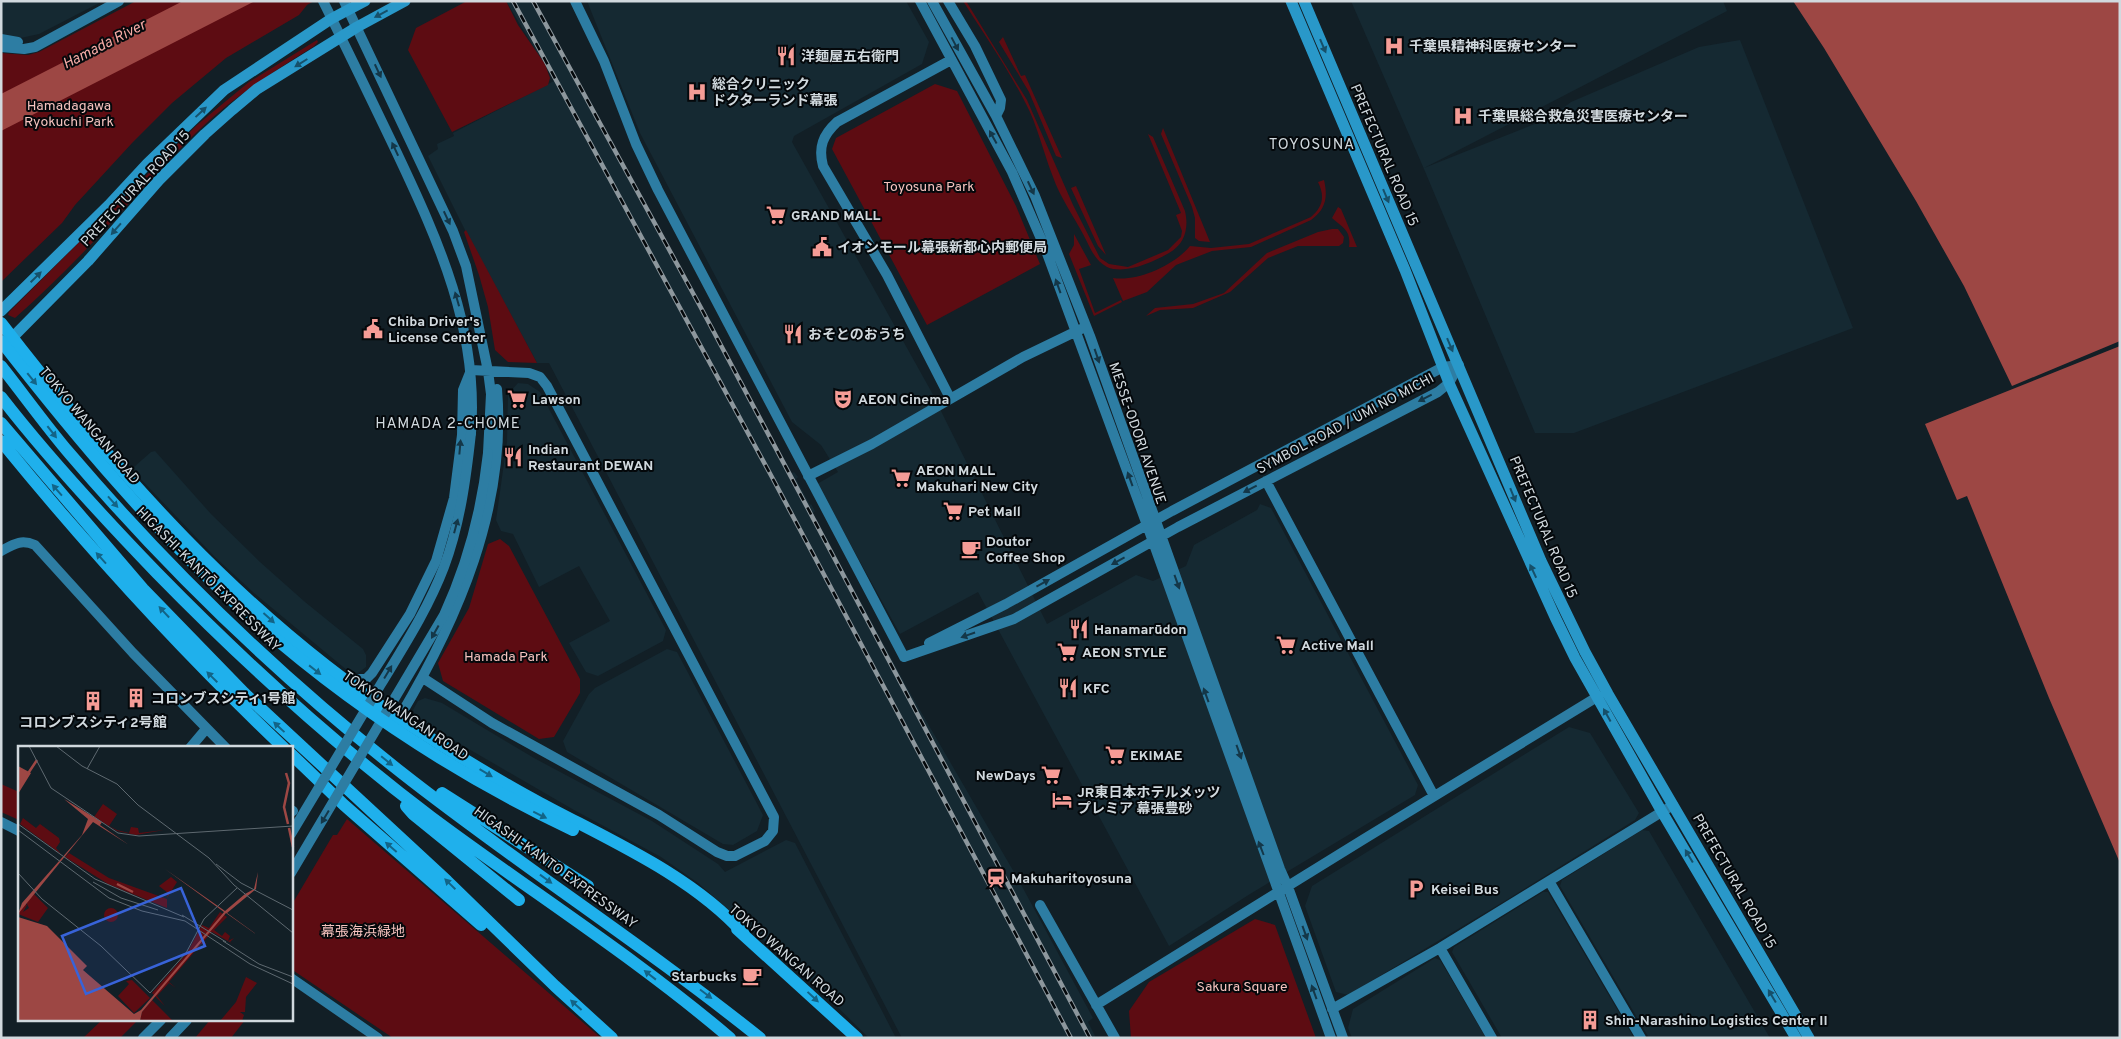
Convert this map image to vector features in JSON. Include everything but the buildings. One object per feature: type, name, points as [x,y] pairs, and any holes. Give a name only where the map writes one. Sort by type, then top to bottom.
[{"type":"highway","points":[[1,323],[7,340],[118,466],[207,560],[277,625],[345,679],[399,718],[492,776],[660,867],[731,920],[744,934]]},
{"type":"highway","name":"TOKYO WANGAN ROAD","points":[[7,340],[70,427],[143,510],[221,589],[272,635],[339,689],[392,727],[502,794],[662,877],[744,934],[857,1038]]},
{"type":"highway","name":"HIGASHI-KANTŌ EXPRESSWAY","points":[[1,366],[69,452],[128,520],[230,623],[280,670],[337,718]]},
{"type":"highway","points":[[1,397],[123,538],[220,637],[319,726],[381,778],[432,817],[646,972],[730,1038]]},
{"type":"highway","points":[[1,422],[143,589],[244,694],[447,881],[522,955],[612,1038]]},
{"type":"highway","points":[[1,441],[74,528],[180,646],[282,746]]},
{"type":"highway","name":"HIGASHI-KANTO EXPRESSWAY","points":[[337,718],[404,774],[665,964],[760,1038]]},
{"type":"highway","points":[[292,755],[372,830],[510,950],[522,955]]},
{"type":"highway","points":[[404,774],[434,788],[588,886]]},
{"type":"highway","points":[[381,778],[413,814],[519,900]]},
{"type":"main road","name":"PREFECTURAL ROAD 15","points":[[1,311],[147,164],[224,90],[332,18],[346,5],[365,1]]},
{"type":"main road","name":"PREFECTURAL ROAD 15","points":[[1,348],[88,261],[159,180],[205,134],[257,89],[357,27],[405,1]]},
{"type":"main road","name":"PREFECTURAL ROAD 15","points":[[1291,1],[1404,270],[1449,383],[1547,600],[1597,698],[1796,1038]]},
{"type":"main road","name":"PREFECTURAL ROAD 15","points":[[1304,1],[1540,561],[1564,612],[1608,694],[1810,1038]]},
{"type":"street","points":[[1,47],[24,49],[35,47],[119,1]]},
{"type":"street","points":[[292,832],[415,628],[434,590],[444,567],[457,523],[467,470],[471,433],[471,370],[457,299],[438,244],[342,36],[323,1]]},
{"type":"street","points":[[576,1],[604,61],[636,144],[658,190],[904,657]]},
{"type":"street","points":[[920,1],[951,60],[837,122],[824,137],[821,147],[823,166],[887,275],[950,398]]},
{"type":"street","name":"MESSE-ODORI AVENUE","points":[[932,1],[996,116],[1035,196],[1086,326],[1156,539],[1278,893],[1331,1038]]},
{"type":"street","points":[[948,1],[974,46],[1001,100],[996,116]]},
{"type":"street","points":[[292,871],[444,614],[460,577],[473,535],[485,480],[488,452],[491,394],[466,266],[453,231],[346,5]]},
{"type":"street","points":[[1,39],[24,42],[48,39]]},
{"type":"street","name":"MESSE-ODORI AVENUE","points":[[951,60],[1012,172],[1026,202],[1151,523]]},
{"type":"street","points":[[808,476],[872,444],[950,398],[1086,326]]},
{"type":"street","name":"SYMBOL ROAD / UMI NO MICHI","points":[[904,657],[1006,604],[1151,523],[1443,367],[1459,365]]},
{"type":"street","name":"SYMBOL ROAD / UMI NO MICHI","points":[[904,657],[1014,619],[1156,539],[1438,392],[1449,383],[1459,365]]},
{"type":"street","points":[[423,678],[492,723],[659,815],[717,852],[727,856],[736,856],[765,841],[773,831],[774,817],[547,386],[540,377],[529,373],[471,370]]},
{"type":"street","points":[[345,679],[366,679],[372,673],[414,606],[436,561],[454,498],[462,435],[463,390],[471,370]]},
{"type":"street","points":[[399,718],[423,678],[455,612],[484,530],[497,454],[498,422],[497,387],[488,371]]},
{"type":"street","points":[[1266,481],[1434,796]]},
{"type":"street","name":"MESSE-ODORI AVENUE","points":[[1156,539],[1343,1038]]},
{"type":"street","points":[[1,551],[20,542],[26,541],[35,545],[132,653],[224,746]]},
{"type":"street","points":[[1096,1005],[1434,796],[1597,698]]},
{"type":"street","points":[[192,746],[206,729]]},
{"type":"street","points":[[1332,1009],[1440,948],[1673,805]]},
{"type":"street","points":[[1,822],[18,830]]},
{"type":"street","points":[[1549,881],[1641,1038]]},
{"type":"street","points":[[1040,905],[1115,1038]]},
{"type":"street","points":[[1440,948],[1492,1038]]},
{"type":"street","points":[[292,979],[378,1038]]},
{"type":"street","points":[[143,1038],[159,1022]]},
{"type":"street","points":[[170,1038],[185,1022]]},
{"type":"shaded area","points":[[1,1],[103,1],[39,34],[16,39],[1,36]]},
{"type":"shaded area","points":[[506,1],[531,1],[792,473],[794,472],[798,477],[796,479],[815,511],[813,513],[906,686],[1018,879],[1093,1018],[1088,1022],[1096,1038],[902,1038],[549,363],[537,363],[465,230],[428,156],[438,149],[437,144],[454,136],[453,133],[554,81]]},
{"type":"shaded area","name":"AEON MALL Makuhari New City","points":[[587,1],[906,1],[929,42],[922,64],[794,136],[792,142],[931,391],[1047,624],[1136,575],[1153,581],[1186,566],[1194,545],[1257,510],[1260,504],[1271,508],[1418,785],[1415,795],[1250,894],[1169,946],[978,592],[900,634],[817,484],[838,472],[821,445],[792,422],[640,133]]},
{"type":"shaded area","points":[[1351,1],[1723,1],[1727,11],[1424,168],[1550,118],[1571,102],[1699,47],[1740,40],[1853,328],[1574,433],[1535,433]]},
{"type":"shaded area","points":[[518,383],[528,384],[540,392],[666,630],[663,641],[598,676],[586,672],[569,643],[610,621],[579,566],[539,587],[513,534],[501,531],[496,520],[507,442],[508,394]]},
{"type":"shaded area","points":[[155,451],[211,514],[260,562],[305,602],[363,649],[366,655],[366,667],[358,673],[348,671],[254,593],[215,557],[135,473],[134,467],[151,452]]},
{"type":"shaded area","points":[[667,649],[677,652],[763,815],[757,831],[733,845],[723,844],[567,752],[563,741],[589,694],[595,688]]},
{"type":"shaded area","points":[[425,698],[442,703],[534,758],[652,821],[718,864],[725,872],[786,840],[795,843],[896,1038],[869,1038],[815,985],[698,883],[661,857],[574,810],[417,719],[413,710],[418,701]]},
{"type":"shaded area","points":[[1569,727],[1590,733],[1639,813],[1635,820],[1348,995],[1336,992],[1305,906],[1312,886]]},
{"type":"shaded area","points":[[1642,830],[1649,831],[1770,1038],[1649,1038],[1560,886],[1562,880]]},
{"type":"shaded area","points":[[1543,892],[1548,892],[1634,1038],[1502,1038],[1452,952],[1454,947]]},
{"type":"shaded area","points":[[1435,958],[1440,960],[1486,1038],[1352,1038],[1348,1028],[1353,1009]]},
{"type":"green space","name":"Hamadagawa Ryokuchi Park","points":[[136,1],[314,1],[307,5],[299,15],[226,58],[172,103],[75,205],[62,223],[1,282],[1,53],[28,55],[39,52]]},
{"type":"green space","points":[[467,1],[506,1],[518,25],[545,64],[550,78],[548,85],[452,132],[408,50],[416,28]]},
{"type":"green space","points":[[963,1],[966,1],[1027,100],[1073,205],[1100,258],[1109,264],[1128,267],[1168,250],[1181,237],[1182,231],[1176,215],[1181,213],[1148,134],[1153,137],[1185,211],[1186,229],[1179,245],[1155,260],[1130,268],[1114,269],[1107,267],[1099,261],[1059,192],[1025,102],[1003,63]]},
{"type":"green space","points":[[1003,37],[1021,76],[1025,75],[1062,158],[1056,156],[1029,92],[999,42]]},
{"type":"green space","points":[[317,40],[318,42],[313,47],[254,86],[212,118],[172,157],[55,281],[15,318],[8,315],[197,125],[249,82]]},
{"type":"green space","name":"Toyosuna Park","points":[[935,84],[957,91],[1016,206],[1040,264],[927,325],[832,149],[836,138]]},
{"type":"green space","points":[[1163,128],[1210,242],[1199,241],[1195,238],[1195,218],[1192,207],[1161,134]]},
{"type":"green space","points":[[1324,180],[1325,202],[1320,212],[1311,220],[1251,247],[1212,251],[1176,265],[1147,292],[1123,301],[1113,278],[1123,279],[1155,271],[1175,260],[1190,246],[1211,248],[1249,244],[1311,217],[1322,201],[1322,192],[1318,182]]},
{"type":"green space","points":[[1076,186],[1106,255],[1098,246],[1071,188]]},
{"type":"green space","points":[[1338,207],[1341,209],[1357,247],[1349,247],[1348,233],[1332,218]]},
{"type":"green space","points":[[1338,229],[1344,237],[1343,243],[1339,246],[1298,246],[1268,258],[1230,292],[1193,308],[1160,310],[1146,316],[1155,308],[1193,304],[1224,293],[1267,253],[1318,232]]},
{"type":"green space","points":[[466,230],[537,363],[508,362],[495,350],[488,307],[464,232]]},
{"type":"green space","points":[[1074,234],[1091,265],[1079,269],[1095,313],[1121,300],[1122,302],[1094,316],[1069,254],[1074,245]]},
{"type":"green space","name":"Hamada Park","points":[[500,539],[509,546],[580,679],[580,693],[554,737],[539,739],[443,681],[438,663],[469,608],[488,544]]},
{"type":"green space","points":[[1,784],[18,792],[18,820],[1,812]]},
{"type":"green space","name":"幕張海浜緑地","points":[[347,819],[601,1038],[393,1038],[292,970],[292,904],[333,835],[337,835]]},
{"type":"green space","name":"Sakura Square","points":[[1255,919],[1275,925],[1316,1038],[1131,1038],[1129,1011],[1149,982]]},
{"type":"green space","points":[[100,1022],[136,1022],[120,1038],[83,1038]]},
{"type":"green space","points":[[208,1022],[243,1022],[231,1038],[195,1038]]},
{"type":"water","name":"Hamada River","points":[[183,1],[255,1],[1,131],[1,94]]},
{"type":"water","points":[[1793,1],[2120,1],[2120,341],[2012,386],[1964,286],[1916,201],[1824,48]]},
{"type":"water","points":[[2120,346],[2120,863],[2049,698],[1967,496],[1957,500],[1925,424]]},
{"type":"railway","points":[[513,1],[773,479],[1071,1038]]},
{"type":"railway","points":[[533,1],[700,306],[1090,1038]]},
{"type":"place","name":"千葉県精神科医療センター","points":[[1394,46]]},
{"type":"place","name":"洋麺屋五右衛門","points":[[786,56]]},
{"type":"place","name":"総合クリニック ドクターランド幕張","points":[[697,92]]},
{"type":"place","name":"千葉県総合救急災害医療センター","points":[[1463,116]]},
{"type":"place","name":"GRAND MALL","points":[[776,215]]},
{"type":"place","name":"イオンモール幕張新都心内郵便局","points":[[822,247]]},
{"type":"place","name":"Chiba Driver's License Center","points":[[373,329]]},
{"type":"place","name":"おそとのおうち","points":[[793,334]]},
{"type":"place","name":"Lawson","points":[[517,399]]},
{"type":"place","name":"AEON Cinema","points":[[843,399]]},
{"type":"place","name":"Indian Restaurant DEWAN","points":[[513,457]]},
{"type":"place","name":"AEON MALL Makuhari New City","points":[[901,478]]},
{"type":"place","name":"Pet Mall","points":[[953,511]]},
{"type":"place","name":"Doutor Coffee Shop","points":[[971,549]]},
{"type":"place","name":"Hanamarūdon","points":[[1079,629]]},
{"type":"place","name":"Active Mall","points":[[1286,645]]},
{"type":"place","name":"AEON STYLE","points":[[1067,652]]},
{"type":"place","name":"KFC","points":[[1068,688]]},
{"type":"place","name":"コロンブスシティ1号館","points":[[136,698]]},
{"type":"place","name":"コロンブスシティ2号館","points":[[93,701]]},
{"type":"place","name":"EKIMAE","points":[[1115,755]]},
{"type":"place","name":"NewDays","points":[[1051,775]]},
{"type":"place","name":"JR東日本ホテルメッツ プレミア 幕張豊砂","points":[[1062,800]]},
{"type":"place","name":"Makuharitoyosuna","points":[[996,878]]},
{"type":"place","name":"Keisei Bus","points":[[1416,889]]},
{"type":"place","name":"Starbucks","points":[[752,976]]},
{"type":"place","name":"Shin-Narashino Logistics Center II","points":[[1590,1020]]},
{"type":"district","name":"TOYOSUNA","points":[[1312,144]]},
{"type":"district","name":"HAMADA 2-CHOME","points":[[448,423]]}]
